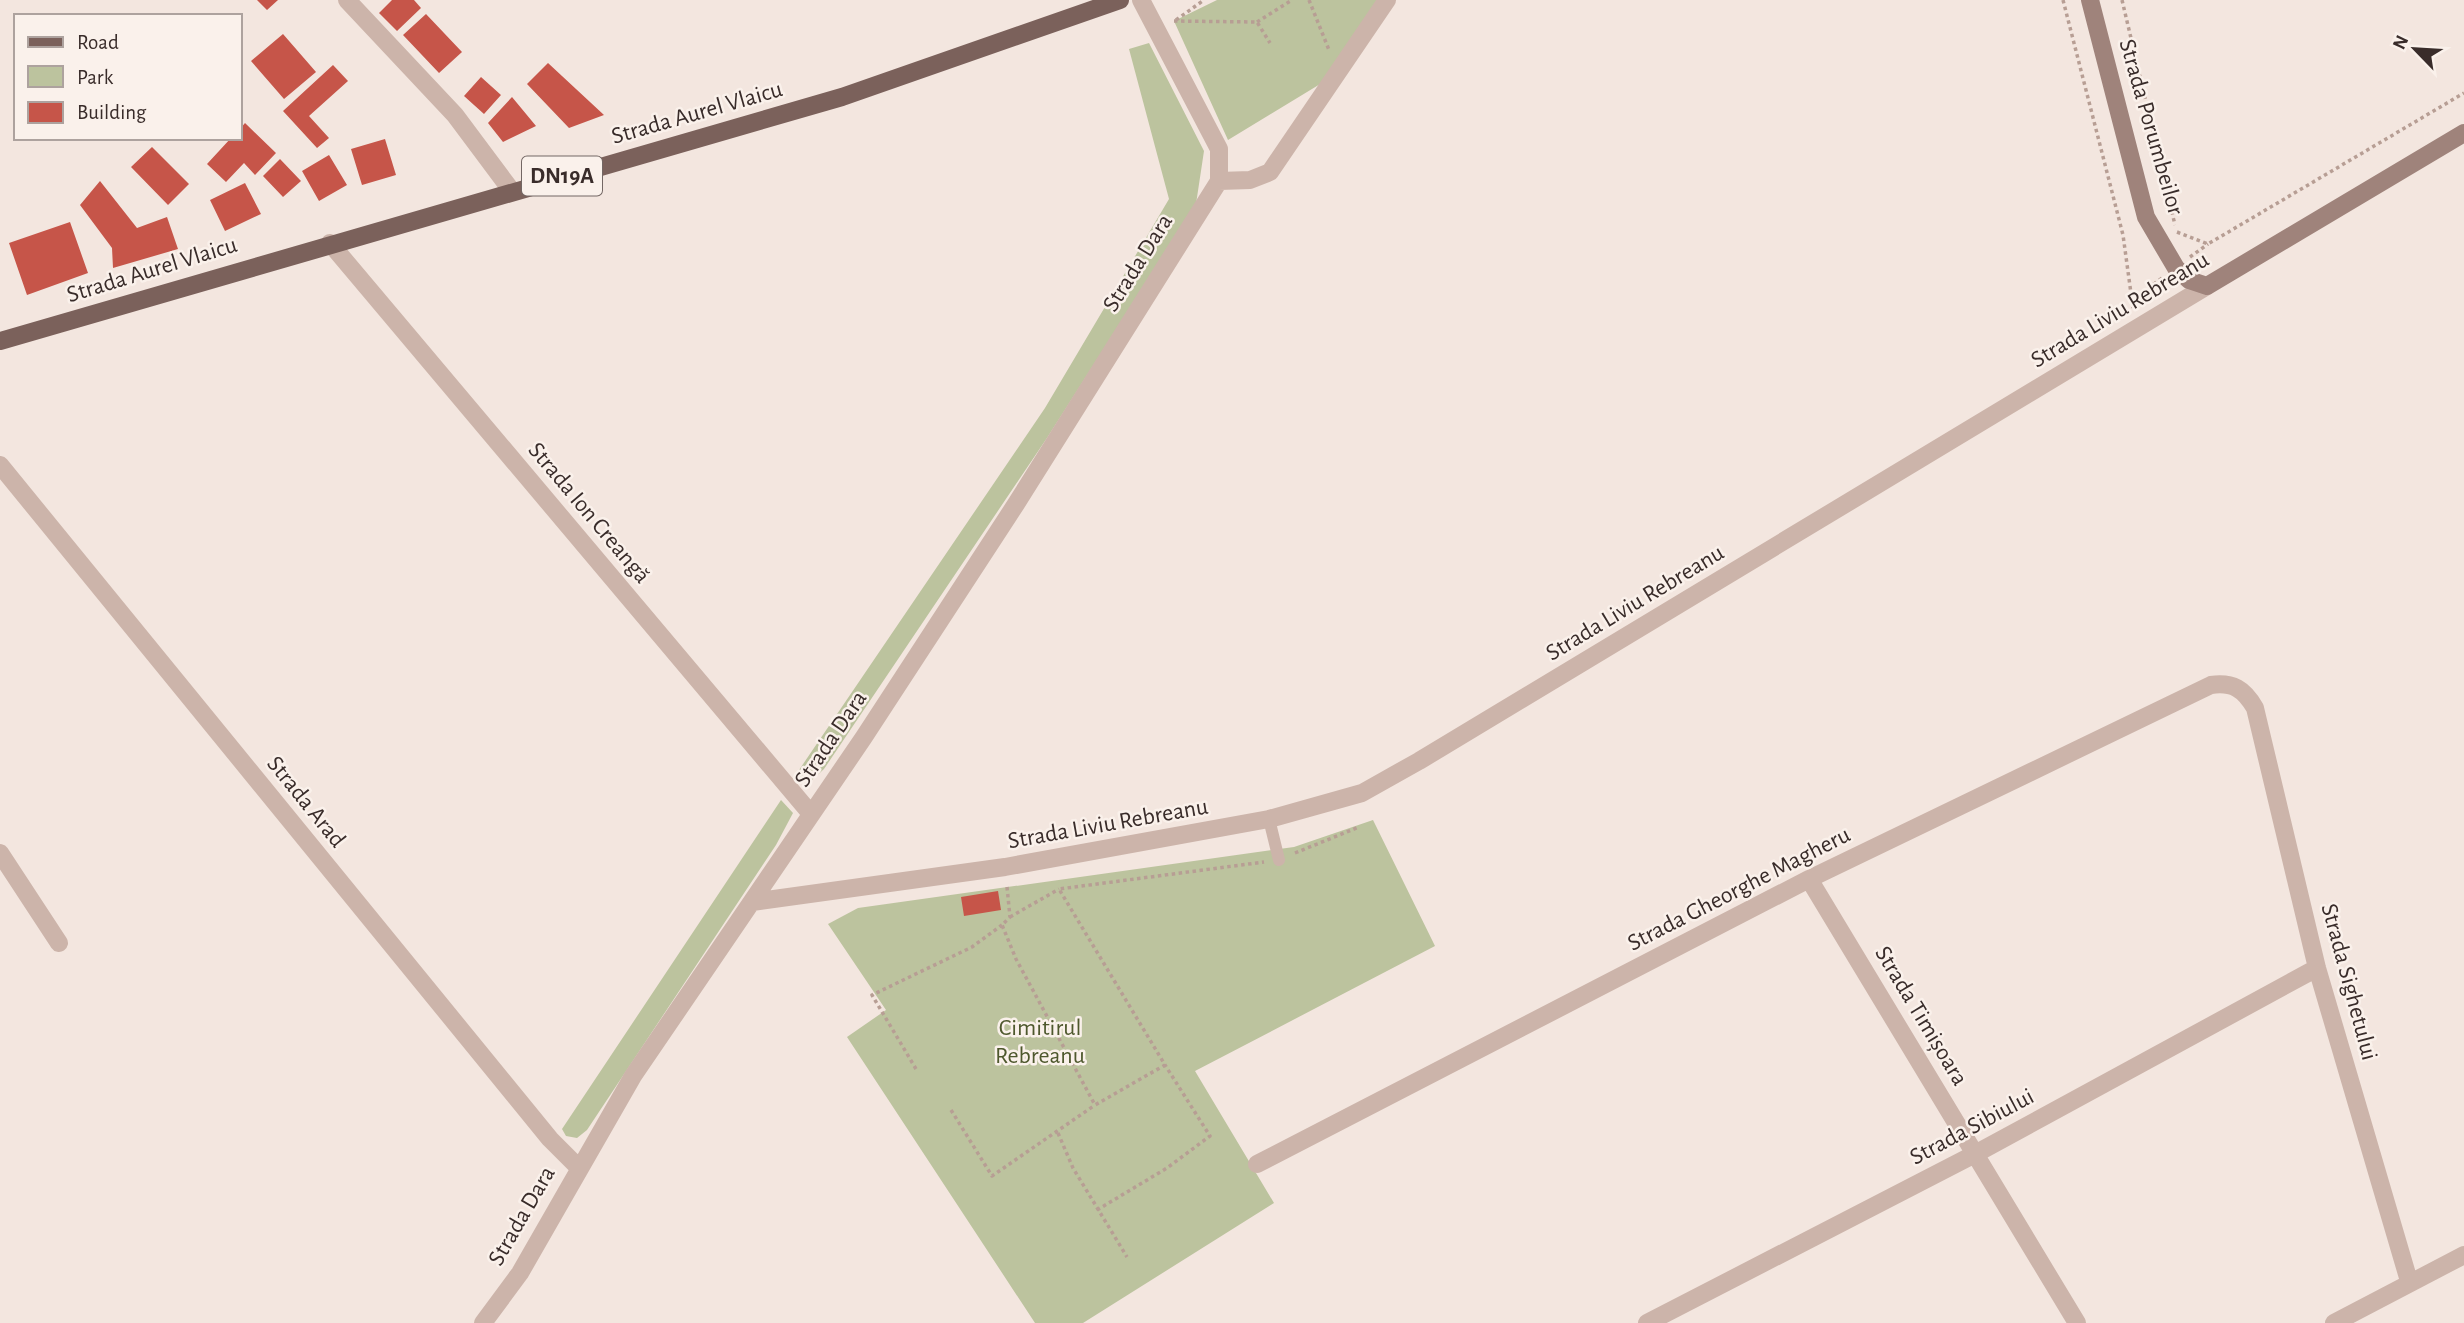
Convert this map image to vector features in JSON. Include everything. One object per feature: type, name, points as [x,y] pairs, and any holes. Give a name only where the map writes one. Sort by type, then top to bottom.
[{"type":"main road","name":"Strada Aurel Vlaicu","points":[[0,341],[330,243],[842,97],[1120,0]]},
{"type":"main road","name":"Strada Porumbeilor","points":[[2090,0],[2147,217],[2176,268],[2189,280],[2207,286]]},
{"type":"main road","name":"Strada Liviu Rebreanu","points":[[2207,286],[2464,133]]},
{"type":"street","points":[[347,0],[455,116],[511,191]]},
{"type":"street","points":[[1140,0],[1219,149],[1219,181],[1250,180],[1270,172],[1387,0]]},
{"type":"street","name":"Strada Dara","points":[[483,1323],[520,1273],[578,1167],[633,1076],[811,814],[1016,504],[1219,181]]},
{"type":"street","name":"Strada Ion Creangă","points":[[330,243],[811,814]]},
{"type":"street","name":"Strada Liviu Rebreanu","points":[[751,902],[1004,867],[1269,819],[1362,793],[2207,286]]},
{"type":"street","name":"Strada Arad","points":[[0,465],[550,1139],[578,1167]]},
{"type":"street","name":"Strada Gheorghe Magheru","points":[[1256,1164],[1809,879],[2211,685],[2225,683],[2248,695]]},
{"type":"street","name":"Strada Sighetului","points":[[2248,695],[2255,708],[2317,968],[2409,1281]]},
{"type":"street","points":[[0,852],[59,943]]},
{"type":"street","name":"Strada Timișoara","points":[[1809,879],[2077,1323]]},
{"type":"street","name":"Strada Sibiului","points":[[1647,1323],[1975,1154],[2317,968]]},
{"type":"street","points":[[2334,1323],[2409,1281],[2464,1255]]},
{"type":"lane","points":[[1269,819],[1279,860]]},
{"type":"path","points":[[1205,0],[1174,21],[1257,22],[1292,0]]},
{"type":"path","points":[[1309,0],[1329,49]]},
{"type":"path","points":[[2063,0],[2123,235],[2131,303]]},
{"type":"path","points":[[2122,0],[2176,232],[2208,244],[2464,93]]},
{"type":"path","points":[[1257,22],[1270,43]]},
{"type":"path","points":[[916,1069],[872,995],[972,947],[1010,917],[1059,889],[1279,860],[1359,827]]},
{"type":"path","points":[[1004,867],[1010,917]]},
{"type":"path","points":[[1059,889],[1210,1136],[1167,1168],[1097,1210]]},
{"type":"path","points":[[1002,925],[1016,959],[1096,1105]]},
{"type":"path","points":[[951,1110],[992,1177],[1096,1105],[1165,1065]]},
{"type":"path","points":[[1058,1133],[1097,1210],[1127,1257]]},
{"type":"green space","points":[[1217,0],[1388,0],[1335,75],[1228,140],[1174,21]]},
{"type":"green space","points":[[1149,43],[1204,151],[1196,204],[1047,438],[824,769],[811,781],[802,780],[797,773],[1045,408],[1169,199],[1129,49]]},
{"type":"green space","points":[[781,800],[793,813],[776,845],[587,1130],[577,1138],[566,1136],[562,1129]]},
{"type":"green space","name":"Cimitirul Rebreanu","points":[[1373,820],[1435,946],[1195,1071],[1274,1203],[1083,1323],[1035,1323],[847,1037],[886,1010],[828,924],[858,908],[1294,847]]},
{"type":"building","points":[[257,0],[278,0],[267,10]]},
{"type":"building","points":[[392,0],[414,0],[421,8],[397,31],[379,13]]},
{"type":"building","points":[[426,14],[462,52],[439,73],[403,35]]},
{"type":"building","points":[[283,34],[316,72],[284,99],[251,61]]},
{"type":"building","points":[[548,63],[604,115],[569,128],[527,84]]},
{"type":"building","points":[[333,65],[348,81],[309,116],[329,138],[317,148],[283,111]]},
{"type":"building","points":[[481,77],[501,95],[484,114],[464,96]]},
{"type":"building","points":[[512,97],[536,126],[503,142],[488,123]]},
{"type":"building","points":[[245,123],[276,153],[255,175],[244,163],[226,182],[207,164],[229,140],[242,140],[242,127]]},
{"type":"building","points":[[385,139],[396,175],[362,185],[351,149]]},
{"type":"building","points":[[152,147],[189,184],[168,205],[131,167]]},
{"type":"building","points":[[329,155],[347,185],[319,201],[302,171]]},
{"type":"building","points":[[280,159],[301,181],[283,197],[263,176]]},
{"type":"building","points":[[100,181],[137,228],[167,217],[178,249],[113,268],[112,248],[80,205]]},
{"type":"building","points":[[245,183],[261,214],[225,231],[210,200]]},
{"type":"building","points":[[70,222],[88,273],[27,295],[9,243]]},
{"type":"building","points":[[998,891],[1001,910],[964,916],[961,897]]}]
